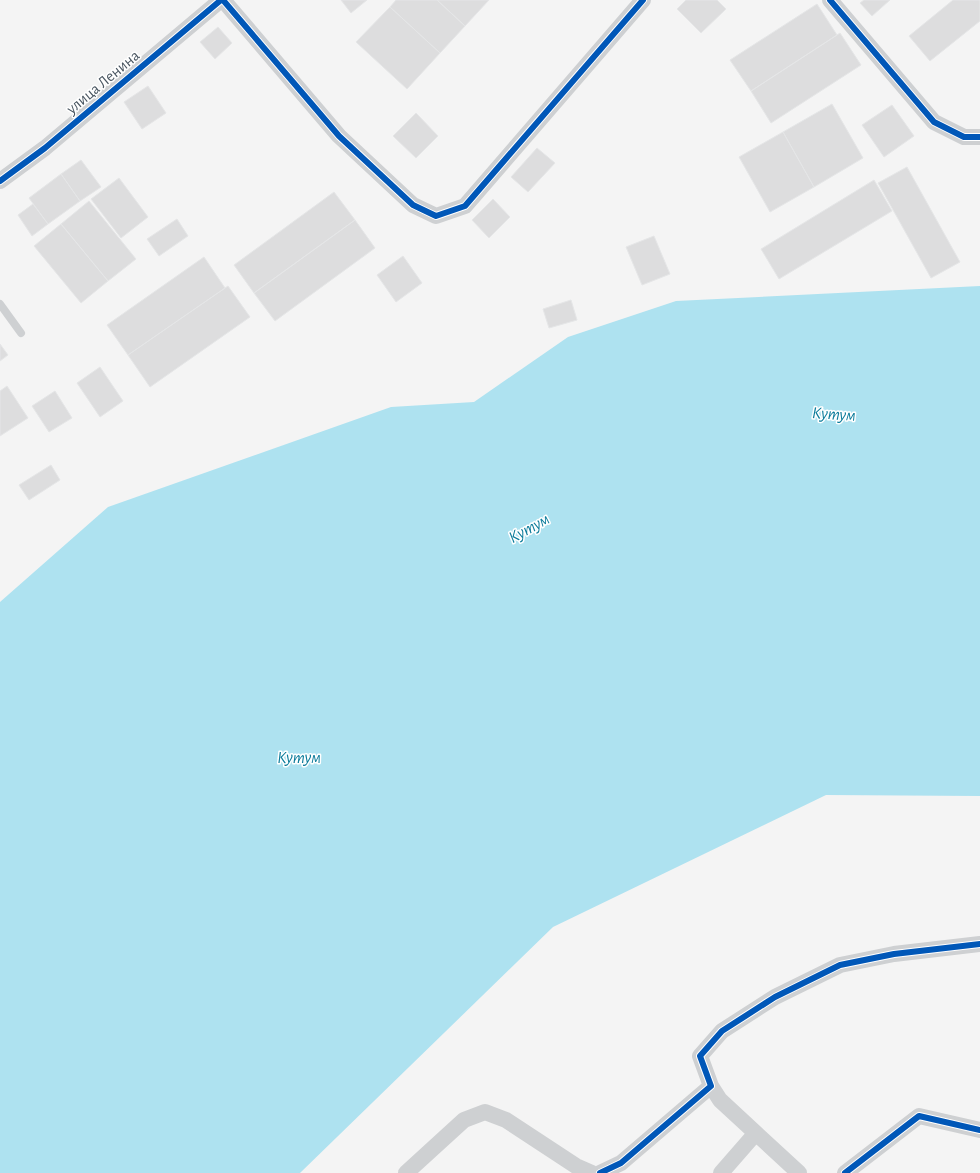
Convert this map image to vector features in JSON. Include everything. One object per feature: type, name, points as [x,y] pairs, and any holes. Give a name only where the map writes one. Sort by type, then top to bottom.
[{"type":"street","points":[[222,0],[339,136],[413,205],[436,216],[465,206],[643,0]]},
{"type":"street","name":"улица Ленина","points":[[0,181],[45,148],[222,0]]},
{"type":"street","points":[[830,0],[934,122],[964,137],[980,137]]},
{"type":"street","points":[[799,1173],[755,1134],[720,1100],[710,1086],[700,1056],[722,1031],[775,997],[840,965],[894,954],[980,944]]},
{"type":"street","points":[[600,1173],[621,1163],[710,1086]]},
{"type":"street","points":[[406,1173],[464,1120],[485,1112],[506,1120],[576,1166],[592,1173]]},
{"type":"street","points":[[845,1173],[919,1116],[980,1130]]},
{"type":"street","points":[[722,1173],[755,1134]]},
{"type":"lane","points":[[0,304],[21,333]]},
{"type":"water","name":"Кутум","points":[[980,286],[980,796],[826,795],[553,927],[300,1173],[0,1173],[0,602],[108,507],[391,407],[474,402],[568,337],[676,301]]},
{"type":"building","points":[[341,0],[367,0],[351,13]]},
{"type":"building","points":[[396,0],[437,0],[465,26],[440,53],[390,7]]},
{"type":"building","points":[[437,0],[489,0],[465,26]]},
{"type":"building","points":[[686,0],[717,0],[726,9],[701,33],[677,9]]},
{"type":"building","points":[[864,0],[890,0],[872,16],[860,3]]},
{"type":"building","points":[[953,0],[980,0],[980,21],[930,61],[909,36]]},
{"type":"building","points":[[817,4],[837,35],[751,91],[730,60]]},
{"type":"building","points":[[390,7],[440,53],[407,89],[356,42]]},
{"type":"building","points":[[218,27],[232,43],[215,59],[200,42]]},
{"type":"building","points":[[840,33],[861,65],[771,123],[751,91]]},
{"type":"building","points":[[148,86],[166,113],[142,129],[124,102]]},
{"type":"building","points":[[832,104],[863,158],[814,187],[783,132]]},
{"type":"building","points":[[892,105],[914,136],[884,157],[862,125]]},
{"type":"building","points":[[416,113],[438,136],[416,158],[393,136]]},
{"type":"building","points":[[783,132],[814,187],[770,212],[739,157]]},
{"type":"building","points":[[537,148],[555,163],[528,192],[511,177]]},
{"type":"building","points":[[81,160],[101,187],[80,201],[61,174]]},
{"type":"building","points":[[907,167],[960,262],[931,278],[878,183]]},
{"type":"building","points":[[61,174],[80,201],[48,224],[29,198]]},
{"type":"building","points":[[119,178],[148,217],[121,238],[91,199]]},
{"type":"building","points":[[874,180],[892,211],[779,279],[761,249]]},
{"type":"building","points":[[334,192],[355,220],[254,293],[234,265]]},
{"type":"building","points":[[493,199],[510,217],[489,238],[472,220]]},
{"type":"building","points":[[89,201],[136,259],[108,281],[61,224]]},
{"type":"building","points":[[33,204],[48,224],[32,236],[18,215]]},
{"type":"building","points":[[177,219],[188,236],[159,256],[147,239]]},
{"type":"building","points":[[355,220],[375,248],[275,321],[254,293]]},
{"type":"building","points":[[61,224],[108,281],[81,303],[34,246]]},
{"type":"building","points":[[654,236],[670,274],[642,285],[626,247]]},
{"type":"building","points":[[403,256],[422,283],[396,302],[377,275]]},
{"type":"building","points":[[204,257],[225,288],[128,355],[107,325]]},
{"type":"building","points":[[228,286],[250,317],[150,387],[128,355]]},
{"type":"building","points":[[571,300],[577,320],[549,328],[543,309]]},
{"type":"building","points":[[0,344],[8,355],[0,361]]},
{"type":"building","points":[[100,367],[123,401],[100,417],[77,383]]},
{"type":"building","points":[[7,386],[28,418],[0,436],[0,391]]},
{"type":"building","points":[[55,391],[72,418],[49,432],[32,406]]},
{"type":"building","points":[[51,465],[60,480],[29,500],[19,485]]},
{"type":"cycle path","points":[[0,181],[45,148],[221,0]]},
{"type":"cycle path","points":[[223,0],[339,136],[413,205],[436,216],[465,206],[643,0]]},
{"type":"cycle path","points":[[830,0],[934,122],[964,137],[980,137]]},
{"type":"cycle path","points":[[600,1173],[621,1163],[711,1086],[700,1056],[722,1031],[775,997],[840,965],[894,954],[980,944]]},
{"type":"cycle path","points":[[845,1173],[919,1116],[980,1130]]}]
